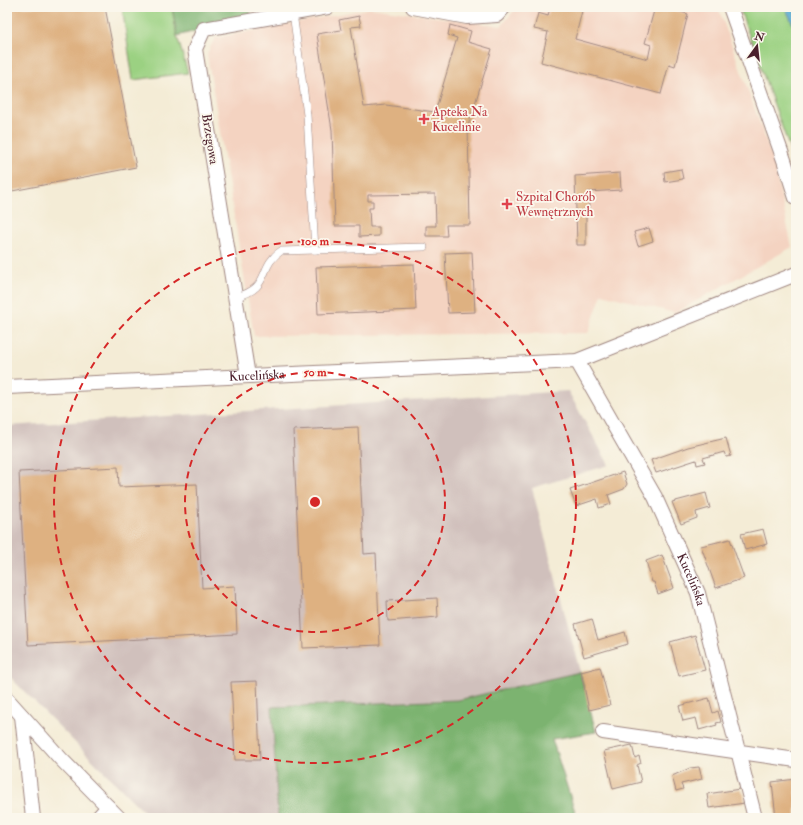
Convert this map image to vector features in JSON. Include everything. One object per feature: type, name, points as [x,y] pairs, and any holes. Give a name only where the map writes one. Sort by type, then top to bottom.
[{"type":"street","name":"Brzegowa","points":[[248,376],[195,49],[204,29],[328,7]]},
{"type":"street","points":[[413,7],[467,17],[497,15],[504,7]]},
{"type":"street","points":[[730,7],[796,198]]},
{"type":"street","name":"Kucelińska","points":[[7,387],[577,361],[796,274]]},
{"type":"street","name":"Kucelińska","points":[[577,361],[655,497],[698,592],[755,818]]},
{"type":"street","points":[[7,699],[119,818]]},
{"type":"street","points":[[22,716],[32,818]]},
{"type":"street","points":[[603,732],[796,760]]},
{"type":"street","points":[[98,818],[108,807]]},
{"type":"lane","points":[[293,13],[307,115],[315,250]]},
{"type":"lane","points":[[235,297],[247,295],[256,289],[274,256],[281,251],[424,247]]},
{"type":"shaded area","name":"Szpital Chorób Wewnętrznych","points":[[517,7],[718,7],[773,160],[792,247],[675,313],[602,294],[588,333],[254,336],[207,54],[215,38],[371,8],[501,26]]},
{"type":"shaded area","points":[[568,391],[609,465],[532,488],[580,672],[458,700],[272,707],[278,818],[155,818],[142,810],[7,674],[7,426]]},
{"type":"green space","points":[[122,7],[172,7],[177,36],[188,73],[133,80]]},
{"type":"green space","points":[[172,7],[250,7],[251,16],[177,36]]},
{"type":"green space","points":[[739,7],[796,7],[796,166]]},
{"type":"green space","points":[[580,672],[596,732],[552,739],[577,818],[278,818],[272,707],[458,700]]},
{"type":"water","points":[[785,7],[796,7],[796,31]]},
{"type":"building","points":[[7,7],[105,7],[136,167],[7,192]]},
{"type":"building","points":[[550,7],[583,7],[575,39],[648,59],[651,45],[645,43],[655,7],[663,7],[688,14],[675,66],[669,64],[661,94],[541,62],[548,32],[534,29],[538,13],[548,16]]},
{"type":"building","points":[[359,16],[361,26],[351,27],[364,107],[386,105],[435,112],[457,38],[448,35],[450,25],[471,31],[468,42],[492,49],[468,126],[470,225],[446,225],[447,236],[426,236],[426,226],[436,226],[435,194],[368,195],[368,201],[373,201],[373,208],[369,208],[370,227],[379,227],[379,236],[359,237],[359,226],[335,226],[332,130],[317,34],[341,30],[339,20]]},
{"type":"building","points":[[681,169],[683,179],[665,182],[664,172]]},
{"type":"building","points":[[620,173],[621,190],[588,192],[589,208],[585,208],[586,212],[590,212],[590,216],[586,216],[586,245],[577,245],[575,176]]},
{"type":"building","points":[[649,228],[653,241],[638,246],[634,232]]},
{"type":"building","points":[[472,252],[475,312],[448,313],[445,253]]},
{"type":"building","points":[[414,264],[416,310],[318,314],[316,267]]},
{"type":"building","points":[[358,427],[364,554],[376,553],[380,645],[303,648],[293,430]]},
{"type":"building","points":[[726,438],[731,456],[726,457],[724,452],[703,458],[705,463],[697,465],[696,460],[656,473],[651,460],[688,447]]},
{"type":"building","points":[[118,467],[119,487],[197,484],[202,588],[235,586],[237,634],[28,645],[19,472]]},
{"type":"building","points":[[623,472],[627,484],[624,489],[608,495],[611,504],[599,508],[597,499],[576,506],[570,490]]},
{"type":"building","points":[[706,493],[710,508],[696,512],[697,518],[681,524],[672,502]]},
{"type":"building","points":[[763,529],[767,544],[745,550],[741,534]]},
{"type":"building","points":[[730,539],[744,578],[716,588],[701,546]]},
{"type":"building","points":[[662,555],[674,588],[658,594],[654,582],[652,582],[646,561]]},
{"type":"building","points":[[437,598],[438,617],[388,621],[387,601]]},
{"type":"building","points":[[592,619],[598,640],[625,632],[628,644],[584,657],[575,624]]},
{"type":"building","points":[[695,635],[705,670],[679,676],[670,642]]},
{"type":"building","points":[[600,667],[610,705],[589,710],[581,672]]},
{"type":"building","points":[[257,681],[260,760],[235,760],[231,682]]},
{"type":"building","points":[[709,698],[713,713],[718,711],[721,722],[716,723],[717,725],[699,730],[696,718],[683,721],[679,706]]},
{"type":"building","points":[[632,745],[635,758],[639,756],[641,763],[637,765],[641,782],[613,789],[604,751]]},
{"type":"building","points":[[699,767],[702,779],[681,784],[683,789],[676,791],[672,776],[690,768]]},
{"type":"building","points":[[796,779],[796,818],[776,818],[772,782]]},
{"type":"building","points":[[740,789],[744,794],[745,803],[709,808],[707,794]]},
{"type":"place","name":"Apteka Na Kucelinie","points":[[424,119]]},
{"type":"place","name":"Szpital Chorób Wewnętrznych","points":[[507,204]]}]
